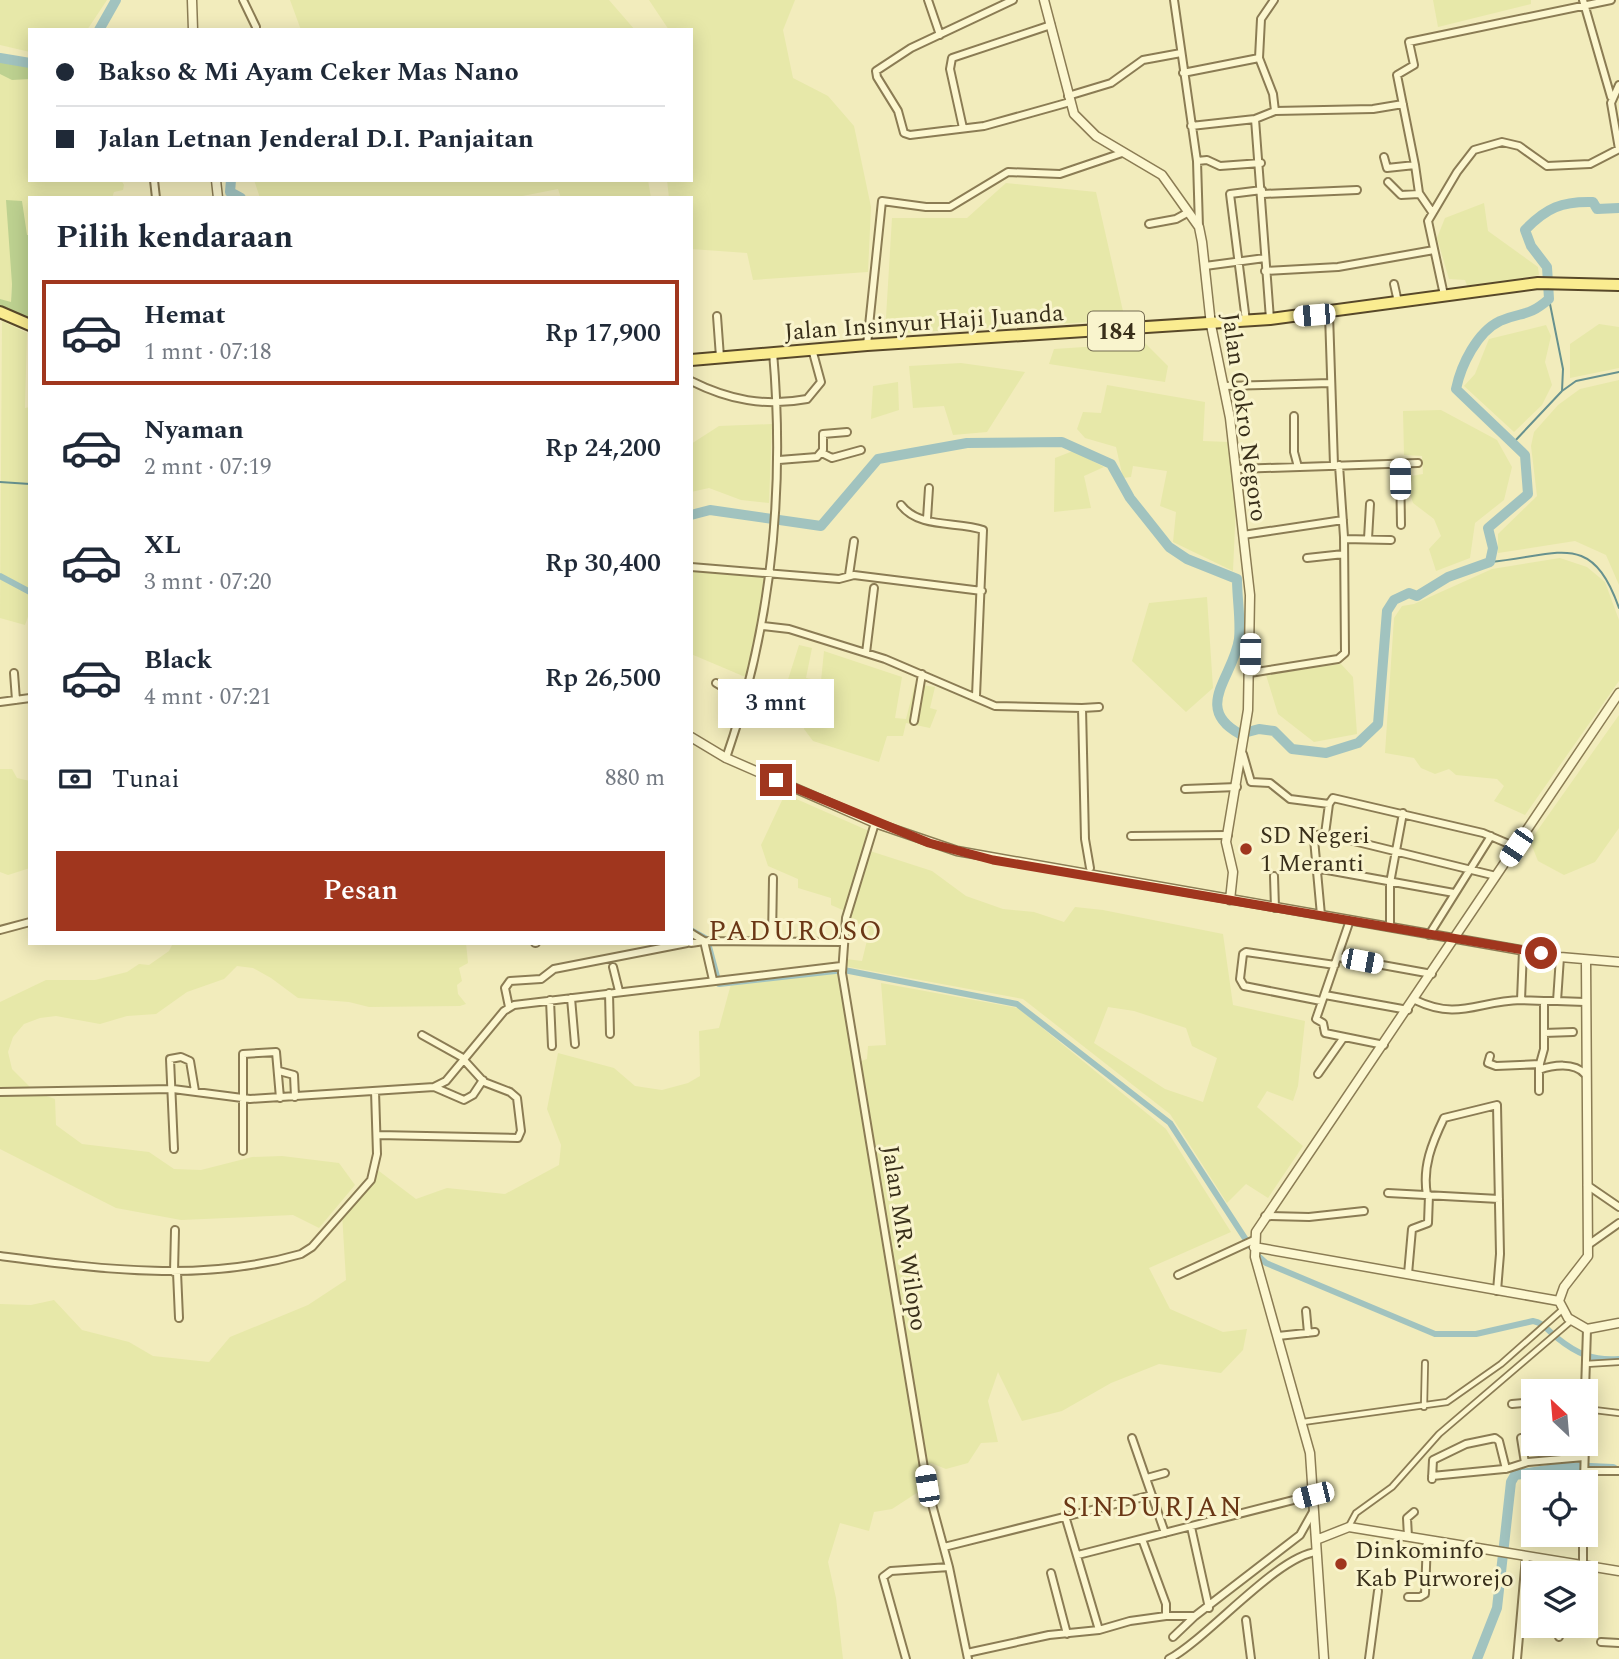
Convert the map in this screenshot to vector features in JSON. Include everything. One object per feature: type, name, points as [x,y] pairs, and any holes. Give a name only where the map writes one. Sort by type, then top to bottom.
[{"type":"main road","name":"Jalan Insinyur Haji Juanda","points":[[693,360],[867,345],[1211,325],[1329,313],[1538,283],[1619,285]]},
{"type":"main road","points":[[0,312],[28,324]]},
{"type":"street","points":[[191,0],[193,28]]},
{"type":"street","points":[[243,0],[256,27]]},
{"type":"street","points":[[928,0],[940,35]]},
{"type":"street","points":[[1013,0],[881,66],[877,77],[898,111],[905,134],[984,126],[1111,83],[1143,60],[1181,53]]},
{"type":"street","points":[[1044,0],[1069,99],[1081,124],[1122,153],[1162,175],[1199,227]]},
{"type":"street","points":[[1174,0],[1197,161],[1199,227]]},
{"type":"street","points":[[1274,0],[1261,19],[1259,58],[1273,94],[1275,111]]},
{"type":"street","points":[[1432,212],[1419,194],[1397,75],[1415,65],[1409,42],[1584,3],[1611,0]]},
{"type":"street","points":[[1445,298],[1428,226],[1432,212],[1469,156],[1488,144],[1502,142],[1519,146],[1542,164],[1552,167],[1590,164],[1616,152],[1619,145],[1611,97],[1584,3]]},
{"type":"street","points":[[963,128],[950,69],[952,58],[1051,25]]},
{"type":"street","points":[[1183,73],[1259,58]]},
{"type":"street","points":[[1611,97],[1619,85]]},
{"type":"street","points":[[1191,126],[1255,119],[1275,111],[1373,109],[1403,104]]},
{"type":"street","points":[[1255,119],[1261,163],[1261,220],[1270,319]]},
{"type":"street","points":[[867,345],[882,201],[926,207],[950,207],[1008,172],[1060,174],[1122,153]]},
{"type":"street","points":[[1384,157],[1387,168],[1415,165]]},
{"type":"street","points":[[1197,161],[1207,160],[1220,166],[1261,163]]},
{"type":"street","points":[[1388,182],[1401,195],[1419,194]]},
{"type":"street","points":[[1246,321],[1230,194],[1357,190]]},
{"type":"street","points":[[1149,224],[1176,219],[1187,213]]},
{"type":"street","name":"Jalan Cokro Negoro","points":[[1199,227],[1211,325],[1224,386],[1236,469],[1250,595],[1248,710],[1227,850],[1233,879],[1230,900]]},
{"type":"street","points":[[1265,271],[1338,267],[1434,250]]},
{"type":"street","points":[[1205,266],[1265,258]]},
{"type":"street","points":[[1394,284],[1398,304]]},
{"type":"street","points":[[1250,673],[1327,662],[1343,656],[1344,539],[1330,383],[1329,313]]},
{"type":"street","points":[[717,316],[720,357]]},
{"type":"street","points":[[693,382],[733,399],[778,403],[807,399],[820,383],[812,349]]},
{"type":"street","points":[[726,758],[763,626],[770,572],[779,460],[778,403],[773,352]]},
{"type":"street","points":[[1224,386],[1330,383]]},
{"type":"street","points":[[1294,416],[1294,448],[1298,467]]},
{"type":"street","points":[[822,453],[823,434],[847,432]]},
{"type":"street","points":[[822,453],[832,458],[861,450]]},
{"type":"street","points":[[779,460],[814,458],[822,453]]},
{"type":"street","points":[[1400,463],[1401,525]]},
{"type":"street","points":[[1236,469],[1418,463]]},
{"type":"street","points":[[927,519],[929,488]]},
{"type":"street","points":[[1368,540],[1370,503]]},
{"type":"street","points":[[901,505],[909,513],[927,519],[984,530],[976,696]]},
{"type":"street","points":[[1243,535],[1343,520]]},
{"type":"street","points":[[1344,539],[1391,540]]},
{"type":"street","points":[[849,575],[854,541]]},
{"type":"street","points":[[1307,558],[1344,554]]},
{"type":"street","points":[[693,567],[839,579],[849,575],[982,592]]},
{"type":"street","points":[[866,653],[874,589]]},
{"type":"street","points":[[763,626],[789,629],[866,653],[1003,708],[1099,707]]},
{"type":"street","points":[[14,673],[16,700]]},
{"type":"street","points":[[914,721],[922,674]]},
{"type":"street","points":[[716,683],[744,700]]},
{"type":"street","points":[[1324,1659],[1310,1453],[1252,1247],[1265,1216],[1415,1000],[1619,693]]},
{"type":"street","points":[[0,702],[28,698]]},
{"type":"street","points":[[1082,708],[1085,839],[1090,868]]},
{"type":"street","points":[[693,738],[726,758],[875,823],[929,843],[993,860],[1560,957],[1619,961]]},
{"type":"street","points":[[1243,754],[1251,782],[1270,783],[1290,799],[1329,804]]},
{"type":"street","points":[[1185,789],[1237,788]]},
{"type":"street","points":[[1325,834],[1329,804],[1331,799],[1339,798],[1491,836],[1516,847]]},
{"type":"street","points":[[1390,928],[1390,883],[1403,813]]},
{"type":"street","name":"Jalan MR. Wilopo","points":[[875,823],[853,892],[842,942],[841,969],[927,1486],[944,1546],[968,1656]]},
{"type":"street","points":[[1321,915],[1314,839],[1316,835],[1325,834],[1397,850],[1496,876]]},
{"type":"street","points":[[1130,836],[1228,835]]},
{"type":"street","points":[[1429,935],[1491,836]]},
{"type":"street","points":[[1316,868],[1454,893]]},
{"type":"street","points":[[1274,876],[1275,908]]},
{"type":"street","points":[[772,939],[773,878]]},
{"type":"street","points":[[1350,920],[1316,1017],[1323,1023],[1323,1032],[1384,1045]]},
{"type":"street","points":[[0,930],[28,923]]},
{"type":"street","points":[[693,934],[707,940]]},
{"type":"street","points":[[693,942],[772,939],[842,942]]},
{"type":"street","points":[[707,940],[715,980]]},
{"type":"street","points":[[509,1007],[505,988],[510,981],[541,979],[554,969],[679,945]]},
{"type":"street","points":[[1521,1000],[1523,950]]},
{"type":"street","points":[[1335,965],[1246,952],[1243,954],[1240,979],[1244,986],[1408,1010]]},
{"type":"street","points":[[1338,957],[1432,974]]},
{"type":"street","points":[[1557,1001],[1560,957]]},
{"type":"street","points":[[1302,1422],[1447,1402],[1465,1391],[1535,1334],[1552,1319],[1560,1306],[1564,1287],[1586,1260],[1588,1245],[1586,960]]},
{"type":"street","points":[[612,968],[619,991]]},
{"type":"street","points":[[0,1092],[170,1089],[243,1099],[434,1087],[443,1084],[509,1007],[715,980],[841,969]]},
{"type":"street","points":[[609,993],[610,1034]]},
{"type":"street","points":[[571,998],[575,1044]]},
{"type":"street","points":[[550,1000],[552,1046]]},
{"type":"street","points":[[1415,1000],[1436,1010],[1454,1011],[1521,1000],[1585,1002]]},
{"type":"street","points":[[1539,1091],[1544,1001]]},
{"type":"street","points":[[1544,1033],[1573,1032]]},
{"type":"street","points":[[378,1135],[518,1138],[521,1131],[517,1098],[483,1080],[465,1060],[422,1035]]},
{"type":"street","points":[[1318,1074],[1344,1037]]},
{"type":"street","points":[[243,1151],[243,1054],[275,1051],[281,1098]]},
{"type":"street","points":[[174,1150],[169,1061],[181,1056],[192,1064],[195,1091]]},
{"type":"street","points":[[1490,1056],[1488,1062],[1496,1066],[1557,1065],[1579,1068],[1585,1074]]},
{"type":"street","points":[[279,1071],[294,1075],[295,1097]]},
{"type":"street","points":[[434,1087],[464,1100],[474,1095],[483,1080]]},
{"type":"street","points":[[0,1256],[141,1273],[228,1269],[307,1251],[371,1180],[378,1135],[375,1091]]},
{"type":"street","points":[[1408,1274],[1412,1229],[1428,1223],[1425,1172],[1428,1157],[1444,1118],[1497,1105],[1500,1254],[1497,1291]]},
{"type":"street","points":[[1587,1185],[1619,1207]]},
{"type":"street","points":[[1388,1193],[1499,1199]]},
{"type":"street","points":[[1265,1216],[1309,1217],[1364,1211]]},
{"type":"street","points":[[1588,1245],[1619,1223]]},
{"type":"street","points":[[175,1230],[179,1318]]},
{"type":"street","points":[[1178,1275],[1252,1247],[1497,1291],[1560,1306],[1571,1321],[1587,1329],[1619,1323]]},
{"type":"street","points":[[1278,1336],[1312,1333],[1306,1311]]},
{"type":"street","points":[[1349,1527],[1356,1513],[1392,1487],[1439,1433],[1571,1321]]},
{"type":"street","points":[[1586,1379],[1587,1329]]},
{"type":"street","points":[[1586,1363],[1619,1362]]},
{"type":"street","points":[[1424,1406],[1425,1363]]},
{"type":"street","points":[[1512,1404],[1521,1403]]},
{"type":"street","points":[[1598,1410],[1619,1413]]},
{"type":"street","points":[[1132,1438],[1165,1533]]},
{"type":"street","points":[[1504,1469],[1499,1441],[1495,1438],[1483,1439],[1433,1460],[1432,1477],[1504,1469],[1525,1463],[1584,1458],[1584,1470]]},
{"type":"street","points":[[1524,1456],[1525,1463]]},
{"type":"street","points":[[1598,1471],[1619,1471]]},
{"type":"street","points":[[1147,1478],[1165,1473]]},
{"type":"street","points":[[944,1546],[1066,1519],[1152,1495]]},
{"type":"street","points":[[1079,1555],[1313,1495]]},
{"type":"street","points":[[1174,1637],[1195,1616],[1209,1608],[1300,1535],[1314,1510]]},
{"type":"street","points":[[1408,1537],[1406,1518],[1414,1512]]},
{"type":"street","points":[[1066,1519],[1079,1555],[1099,1630]]},
{"type":"street","points":[[1191,1527],[1209,1608]]},
{"type":"street","points":[[1316,1540],[1349,1527],[1554,1561]]},
{"type":"street","points":[[1142,1539],[1166,1604],[1166,1616]]},
{"type":"street","points":[[1408,1597],[1420,1597],[1424,1594],[1427,1540]]},
{"type":"street","points":[[1169,1659],[1204,1634],[1294,1560],[1317,1552]]},
{"type":"street","points":[[1517,1659],[1526,1557]]},
{"type":"street","points":[[906,1659],[883,1577],[891,1571],[949,1567]]},
{"type":"street","points":[[1598,1568],[1619,1572]]},
{"type":"street","points":[[1051,1573],[1067,1634]]},
{"type":"street","points":[[1369,1659],[1378,1591]]},
{"type":"street","points":[[968,1656],[1166,1616],[1195,1616]]},
{"type":"street","points":[[1246,1620],[1251,1659]]},
{"type":"street","points":[[1601,1642],[1619,1643]]},
{"type":"green space","points":[[0,0],[107,0],[88,28],[28,28],[28,52],[0,45]]},
{"type":"green space","points":[[290,0],[609,0],[633,28],[300,28]]},
{"type":"green space","points":[[649,0],[795,0],[783,30],[793,78],[828,96],[854,126],[871,207],[868,272],[753,280],[747,253],[693,249],[693,196],[669,196],[667,182],[693,182],[693,28],[668,28]]},
{"type":"green space","points":[[1433,0],[1531,0],[1531,4],[1438,27]]},
{"type":"green space","points":[[3,56],[28,62],[28,79],[12,80],[0,74],[0,58]]},
{"type":"green space","points":[[0,74],[28,79],[28,182],[122,182],[124,185],[123,190],[114,192],[113,196],[28,196],[28,235],[12,284],[11,303],[0,299]]},
{"type":"green space","points":[[255,182],[648,182],[651,196],[560,196],[558,189],[522,196],[259,196]]},
{"type":"green space","points":[[1006,183],[1096,192],[1125,320],[885,334],[892,218],[967,218]]},
{"type":"green space","points":[[6,200],[22,201],[28,235],[28,321],[0,312],[0,299],[11,302]]},
{"type":"green space","points":[[1484,203],[1488,231],[1538,267],[1539,275],[1468,288],[1465,280],[1449,279],[1437,238],[1445,218]]},
{"type":"green space","points":[[2,321],[27,333],[25,408],[28,407],[28,617],[25,625],[0,618]]},
{"type":"green space","points":[[1599,324],[1619,327],[1619,368],[1570,378],[1570,344]]},
{"type":"green space","points":[[1546,325],[1551,336],[1545,362],[1552,385],[1542,405],[1514,432],[1464,386],[1475,374],[1489,339]]},
{"type":"green space","points":[[1145,343],[1168,366],[1165,382],[1049,364],[1054,349]]},
{"type":"green space","points":[[961,363],[1025,372],[987,432],[953,435],[944,406],[913,408],[909,366]]},
{"type":"green space","points":[[1619,380],[1619,585],[1606,555],[1575,541],[1498,553],[1498,534],[1537,496],[1531,446],[1534,432],[1558,405],[1580,389]]},
{"type":"green space","points":[[898,382],[899,410],[871,419],[873,386]]},
{"type":"green space","points":[[1107,385],[1205,402],[1203,441],[1229,442],[1236,505],[1233,571],[1173,542],[1176,512],[1160,506],[1167,471],[1133,466],[1131,477],[1123,478],[1116,447],[1085,438],[1077,429],[1083,412],[1101,413]]},
{"type":"green space","points":[[1441,410],[1497,440],[1512,467],[1504,500],[1475,523],[1470,558],[1436,571],[1429,549],[1441,536],[1434,519],[1413,503],[1405,477],[1423,474],[1422,456],[1404,455],[1403,411]]},
{"type":"green space","points":[[772,424],[769,503],[741,500],[709,488],[693,492],[693,443],[719,426]]},
{"type":"green space","points":[[1073,451],[1104,467],[1084,476],[1091,508],[1054,512],[1055,458]]},
{"type":"green space","points":[[1560,558],[1587,567],[1605,582],[1619,620],[1619,681],[1525,815],[1494,801],[1504,786],[1497,779],[1456,775],[1449,769],[1435,774],[1421,768],[1414,758],[1385,753],[1394,618],[1402,606],[1414,604],[1492,569]]},
{"type":"green space","points":[[693,569],[770,572],[750,679],[693,655]]},
{"type":"green space","points":[[1207,597],[1213,688],[1186,712],[1132,661],[1149,603]]},
{"type":"green space","points":[[799,645],[812,648],[806,678],[821,681],[824,651],[902,677],[895,718],[906,719],[915,684],[935,687],[930,708],[937,710],[930,728],[906,723],[903,736],[887,736],[879,762],[813,741],[804,729],[807,704],[785,689]]},
{"type":"green space","points":[[1341,664],[1353,677],[1357,734],[1314,742],[1278,714],[1266,675]]},
{"type":"green space","points":[[1619,715],[1619,828],[1595,862],[1564,875],[1538,861],[1530,841]]},
{"type":"green space","points":[[0,769],[12,769],[17,778],[28,781],[28,869],[8,875],[0,872]]},
{"type":"green space","points":[[785,794],[869,831],[845,911],[831,905],[831,898],[798,888],[798,879],[768,866],[761,845]]},
{"type":"green space","points":[[867,850],[932,871],[966,896],[1003,909],[1034,912],[1064,922],[1075,907],[1103,910],[1223,934],[1233,1005],[1305,1021],[1298,1086],[1293,1101],[1267,1091],[1257,1107],[1303,1146],[1268,1198],[1246,1184],[1227,1203],[1170,1114],[1023,999],[844,966],[846,959],[862,961],[870,928],[847,919]],"holes":[[[1108,1007],[1134,1011],[1186,1028],[1192,1046],[1217,1058],[1203,1102],[1165,1089],[1094,1043]]]},
{"type":"green space","points":[[172,945],[466,945],[468,963],[459,968],[462,981],[457,985],[458,994],[466,1004],[460,1006],[369,1007],[349,1002],[298,998],[253,968],[237,966],[224,979],[187,992],[156,1014],[127,1016],[100,1024],[56,1016],[40,1018],[24,1024],[13,1037],[8,1052],[12,1069],[35,1092],[55,1099],[56,1125],[82,1144],[149,1152],[174,1169],[201,1170],[252,1157],[282,1156],[339,1163],[355,1185],[319,1228],[293,1215],[181,1220],[116,1208],[0,1149],[0,1002],[46,980],[95,980],[127,972],[139,964],[149,965],[169,951]]},
{"type":"green space","points":[[838,973],[881,1212],[858,1062],[867,1059],[868,1046],[886,1045],[881,983],[1018,1008],[1166,1129],[1231,1232],[1149,1268],[1170,1309],[1223,1332],[1247,1329],[1243,1350],[1221,1373],[1159,1364],[1111,1383],[1062,1411],[1022,1421],[998,1372],[988,1401],[998,1442],[981,1443],[968,1463],[946,1469],[931,1463],[923,1470],[926,1487],[892,1509],[874,1512],[869,1531],[840,1523],[828,1562],[836,1598],[843,1659],[0,1659],[0,1304],[31,1305],[54,1300],[82,1330],[129,1342],[153,1356],[209,1362],[230,1337],[308,1305],[346,1280],[342,1213],[362,1192],[375,1168],[416,1199],[447,1188],[505,1194],[559,1165],[561,1145],[547,1109],[558,1053],[614,1068],[635,1086],[662,1090],[688,1083],[700,1076],[699,1031],[719,1028],[731,984]]},
{"type":"waterway","points":[[100,28],[116,0]]},
{"type":"waterway","points":[[0,58],[28,63]]},
{"type":"waterway","points":[[231,182],[230,192],[237,196]]},
{"type":"waterway","points":[[693,514],[710,510],[821,526],[878,459],[967,443],[1062,442],[1111,464],[1130,498],[1169,547],[1187,559],[1237,579],[1239,639],[1217,702],[1219,713],[1226,724],[1240,734],[1259,729],[1274,731],[1292,749],[1326,753],[1358,743],[1378,724],[1387,611],[1394,600],[1409,593],[1417,596],[1448,577],[1490,562],[1493,548],[1488,528],[1528,494],[1525,455],[1456,389],[1466,360],[1484,333],[1500,321],[1530,312],[1549,299],[1547,267],[1531,246],[1525,230],[1540,216],[1563,205],[1593,202],[1597,209],[1619,208]]},
{"type":"waterway","points":[[1549,299],[1563,369],[1562,391]]},
{"type":"waterway","points":[[1513,443],[1562,391],[1576,381],[1619,372]]},
{"type":"waterway","points":[[0,482],[28,484]]},
{"type":"waterway","points":[[1490,562],[1553,553],[1570,553],[1584,557],[1597,567],[1608,583],[1619,608]]},
{"type":"waterway","points":[[0,576],[28,591]]},
{"type":"waterway","points":[[693,931],[707,939],[719,984],[844,970],[1017,1004],[1170,1123],[1250,1246]]},
{"type":"waterway","points":[[1256,1254],[1266,1263],[1435,1334],[1476,1334],[1533,1321],[1543,1325],[1578,1352],[1601,1359],[1619,1359]]},
{"type":"waterway","points":[[1477,1659],[1497,1608],[1511,1482],[1515,1475],[1568,1467],[1613,1469]]},
{"type":"place","name":"SD Negeri 1 Meranti","points":[[1246,849]]},
{"type":"place","name":"Dinkominfo Kab Purworejo","points":[[1341,1564]]},
{"type":"district","name":"PADUROSO","points":[[796,930]]},
{"type":"district","name":"SINDURJAN","points":[[1153,1506]]},
{"type":"route","points":[[776,780],[929,843],[993,860],[1541,953]]}]
